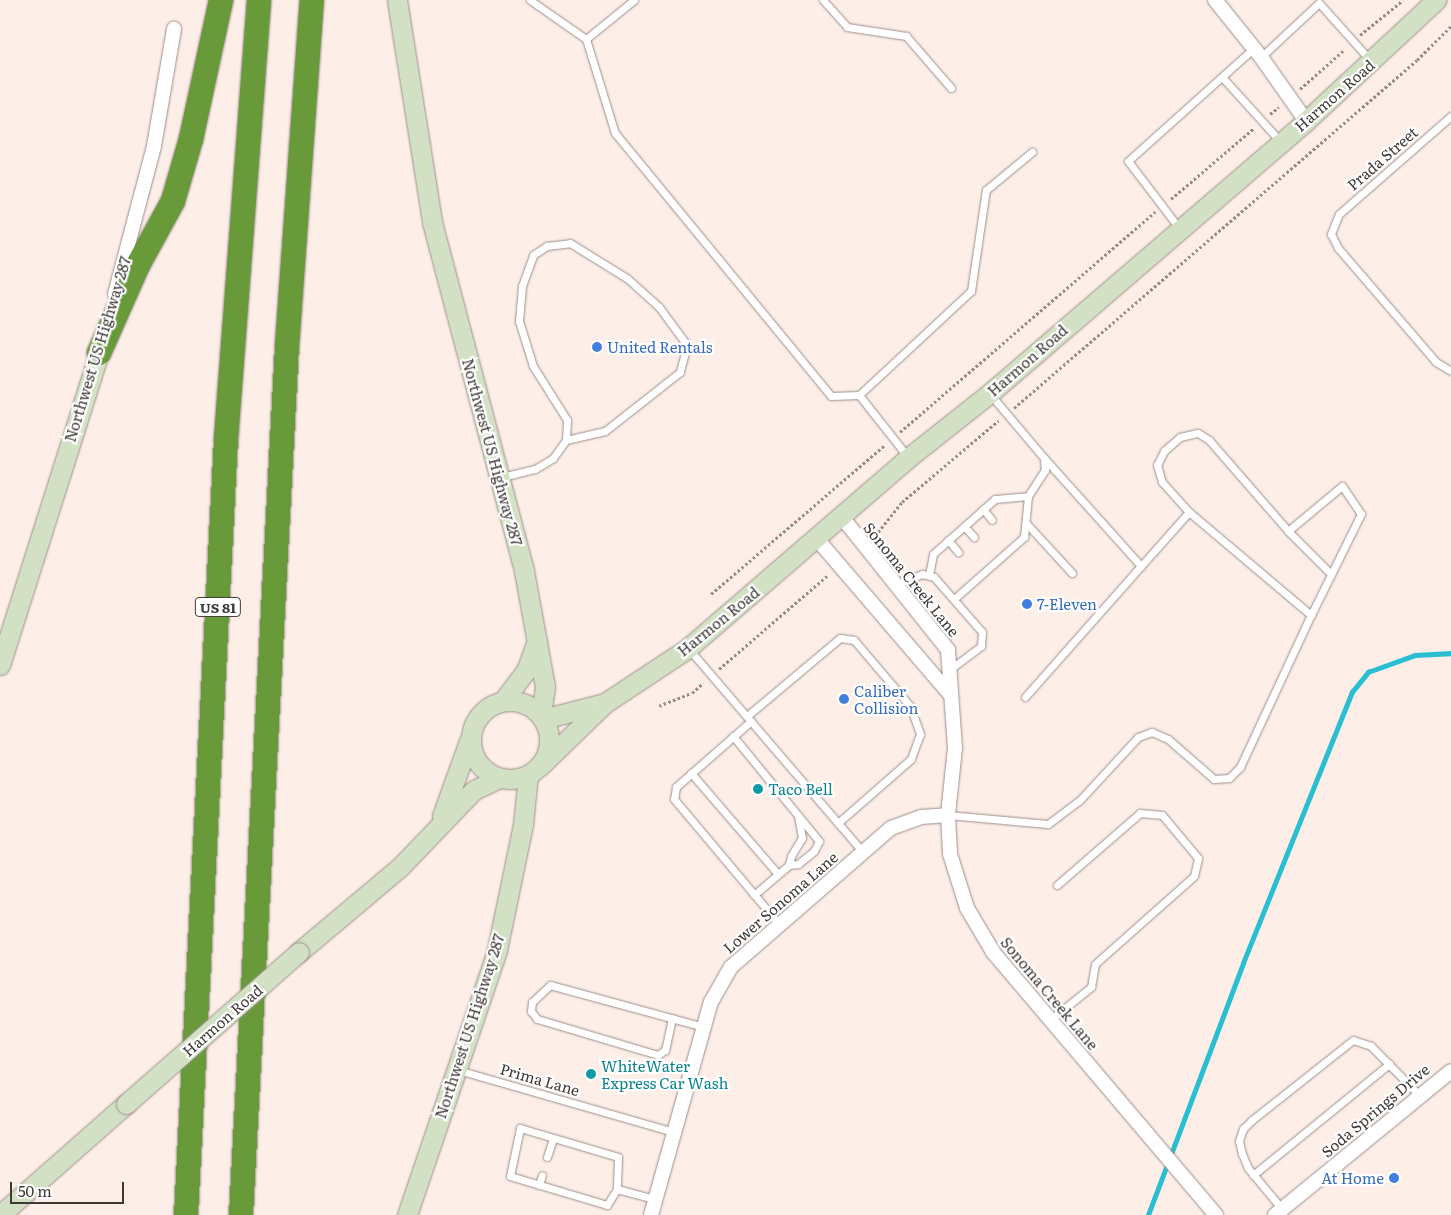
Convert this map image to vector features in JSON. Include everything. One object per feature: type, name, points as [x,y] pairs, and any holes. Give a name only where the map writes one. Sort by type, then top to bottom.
[{"type":"highway","points":[[99,353],[138,264],[173,201],[191,139],[221,0]]},
{"type":"highway","name":"US 81","points":[[186,1215],[226,439],[259,0]]},
{"type":"highway","points":[[241,1215],[287,346],[312,0]]},
{"type":"main road","name":"Northwest US Highway 287","points":[[397,0],[432,222],[502,477],[537,640],[545,687],[542,717]]},
{"type":"main road","name":"Harmon Road","points":[[534,771],[605,703],[688,648],[817,539],[908,458],[990,393],[1280,141],[1306,121],[1436,0]]},
{"type":"main road","name":"Northwest US Highway 287","points":[[0,665],[6,626],[99,353]]},
{"type":"main road","points":[[503,701],[526,671],[537,640]]},
{"type":"main road","points":[[503,701],[517,701],[530,706],[542,717],[549,743],[534,771],[500,778],[481,768],[475,759],[470,738],[472,727],[489,706],[503,701]]},
{"type":"main road","name":"Harmon Road","points":[[542,717],[605,703]]},
{"type":"main road","name":"Harmon Road","points":[[440,821],[464,762],[472,727]]},
{"type":"main road","name":"Northwest US Highway 287","points":[[407,1215],[455,1069],[497,950],[534,771]]},
{"type":"main road","name":"Harmon Road","points":[[0,1214],[299,952],[401,866],[440,821],[474,790],[500,778]]},
{"type":"street","points":[[1215,0],[1257,53],[1306,121]]},
{"type":"street","name":"Northwest US Highway 287","points":[[99,353],[154,146],[174,29]]},
{"type":"street","name":"Sonoma Creek Lane","points":[[842,517],[948,650],[955,748],[948,815],[950,854],[966,908],[992,952],[1215,1215]]},
{"type":"street","points":[[817,539],[950,694]]},
{"type":"street","name":"Lower Sonoma Lane","points":[[651,1215],[711,1002],[731,967],[891,828],[903,822],[921,817],[948,815]]},
{"type":"street","name":"Soda Springs Drive","points":[[1278,1212],[1419,1095],[1451,1072]]},
{"type":"lane","points":[[530,0],[586,39],[615,133],[831,396],[859,395],[972,291],[986,190],[1032,152]]},
{"type":"lane","points":[[586,39],[634,0]]},
{"type":"lane","points":[[823,0],[847,27],[906,36],[951,88]]},
{"type":"lane","points":[[1179,228],[1161,207],[1128,161],[1222,76],[1257,53],[1319,3],[1354,40],[1371,62]]},
{"type":"lane","points":[[1222,76],[1280,141]]},
{"type":"lane","name":"Prada Street","points":[[1451,116],[1339,214],[1333,223],[1331,234],[1338,248],[1436,362],[1451,372]]},
{"type":"lane","points":[[502,477],[535,469],[553,458],[566,440],[567,420],[533,366],[520,321],[522,286],[533,255],[547,246],[570,242],[628,279],[658,307],[687,345],[680,372],[605,432],[566,440]]},
{"type":"lane","points":[[990,393],[1044,458],[1141,566]]},
{"type":"lane","points":[[859,395],[908,458]]},
{"type":"lane","points":[[1311,615],[1189,512],[1162,482],[1157,465],[1164,451],[1180,436],[1198,433],[1209,440],[1288,531],[1331,574]]},
{"type":"lane","points":[[954,599],[1024,537],[1028,496],[1045,470],[1044,458]]},
{"type":"lane","points":[[948,815],[1048,824],[1079,800],[1138,737],[1152,732],[1168,739],[1214,779],[1229,778],[1240,767],[1311,615],[1361,514],[1342,486],[1288,531]]},
{"type":"lane","points":[[929,575],[933,554],[995,499],[1028,496]]},
{"type":"lane","points":[[983,509],[992,520]]},
{"type":"lane","points":[[1025,697],[1189,512]]},
{"type":"lane","points":[[1026,523],[1072,573]]},
{"type":"lane","points":[[964,526],[974,537]]},
{"type":"lane","points":[[1008,538],[1014,546]]},
{"type":"lane","points":[[948,540],[958,552]]},
{"type":"lane","points":[[990,555],[996,562]]},
{"type":"lane","points":[[973,570],[980,576]]},
{"type":"lane","points":[[895,584],[922,574],[929,575],[954,599],[982,632],[981,646],[948,670]]},
{"type":"lane","points":[[779,924],[674,799],[676,787],[733,736],[749,718],[840,638],[854,640],[910,706],[920,734],[911,759],[838,823]]},
{"type":"lane","points":[[688,648],[863,852]]},
{"type":"lane","points":[[733,736],[817,836],[818,846],[798,864],[789,865],[754,895]]},
{"type":"lane","points":[[692,773],[778,874]]},
{"type":"lane","points":[[789,865],[791,856],[802,838],[796,810]]},
{"type":"lane","points":[[1050,1020],[1091,987],[1095,964],[1194,876],[1198,858],[1162,815],[1140,813],[1057,885]]},
{"type":"lane","points":[[672,1018],[665,1050],[658,1055],[536,1019],[531,1011],[532,1002],[550,985],[672,1018],[704,1027]]},
{"type":"lane","points":[[1278,1212],[1253,1175],[1239,1141],[1243,1129],[1267,1107],[1353,1040],[1371,1046],[1419,1095]]},
{"type":"lane","points":[[1253,1175],[1389,1064]]},
{"type":"lane","name":"Prima Lane","points":[[455,1069],[674,1132]]},
{"type":"lane","points":[[520,1128],[553,1139],[618,1157],[617,1189],[607,1205],[510,1176],[520,1128]]},
{"type":"lane","points":[[547,1158],[553,1139]]},
{"type":"lane","points":[[539,1184],[542,1175]]},
{"type":"lane","points":[[617,1189],[655,1199]]},
{"type":"path","points":[[710,594],[1290,98],[1354,40],[1403,0]]},
{"type":"path","points":[[864,545],[878,533],[902,502],[1417,60],[1451,26]]},
{"type":"path","points":[[659,706],[692,693],[839,566]]},
{"type":"waterway","points":[[1148,1215],[1243,963],[1352,692],[1368,672],[1415,655],[1451,653]]},
{"type":"place","name":"United Rentals","points":[[597,347]]},
{"type":"place","name":"7-Eleven","points":[[1027,604]]},
{"type":"place","name":"Caliber Collision","points":[[844,699]]},
{"type":"place","name":"Taco Bell","points":[[758,789]]},
{"type":"place","name":"WhiteWater Express Car Wash","points":[[591,1074]]},
{"type":"place","name":"At Home","points":[[1394,1178]]}]
